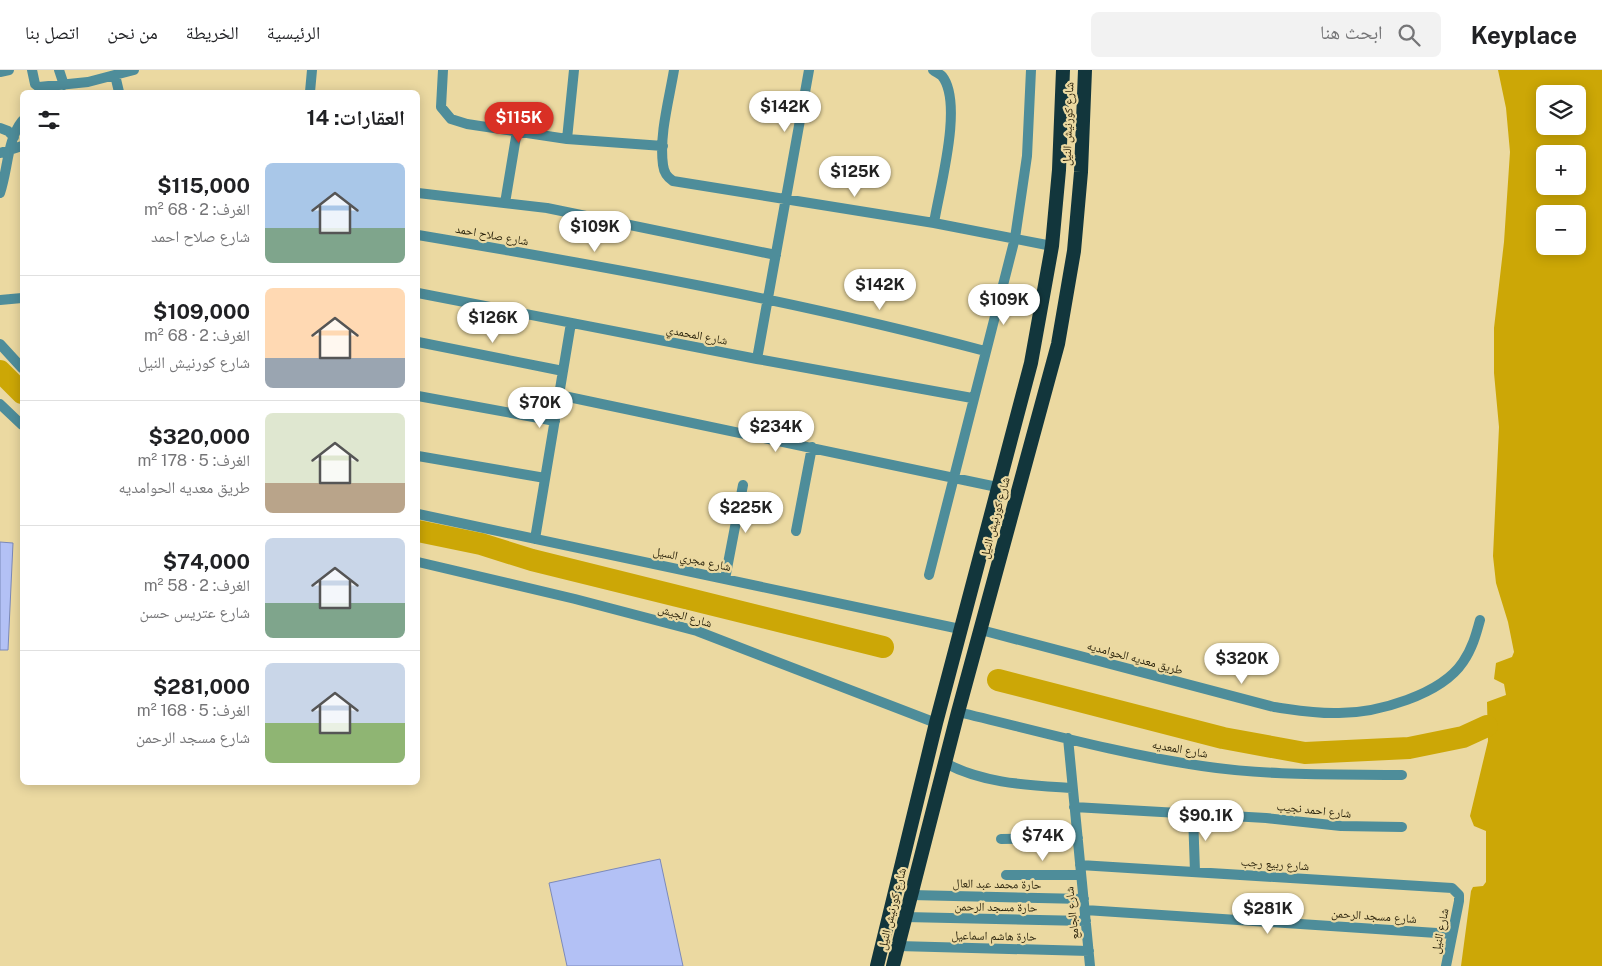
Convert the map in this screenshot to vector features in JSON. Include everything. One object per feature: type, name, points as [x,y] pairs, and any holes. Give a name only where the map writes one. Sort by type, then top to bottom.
[{"type":"highway","name":"شارع كورنيش النيل","points":[[877,966],[960,629],[1031,363],[1052,246],[1059,170],[1063,70]]},
{"type":"highway","name":"شارع كورنيش النيل","points":[[893,966],[958,712],[1058,344],[1074,251],[1081,172],[1085,70]]},
{"type":"street","points":[[0,72],[9,70]]},
{"type":"street","points":[[32,70],[37,86],[64,85],[101,74],[115,75],[134,70]]},
{"type":"street","points":[[59,70],[64,85]]},
{"type":"street","points":[[310,90],[312,70]]},
{"type":"street","points":[[443,70],[441,107],[451,119],[467,124],[567,139],[663,146]]},
{"type":"street","points":[[567,139],[574,70]]},
{"type":"street","points":[[674,70],[663,146],[663,166],[666,176],[673,181],[934,223],[1052,246]]},
{"type":"street","points":[[757,359],[809,70]]},
{"type":"street","points":[[932,70],[942,76],[949,94],[952,117],[934,223]]},
{"type":"street","points":[[929,575],[972,398],[1015,238],[1027,156],[1031,70]]},
{"type":"street","points":[[115,75],[119,90]]},
{"type":"street","points":[[0,193],[5,179],[10,149],[20,125]]},
{"type":"street","points":[[0,128],[8,131],[14,138]]},
{"type":"street","points":[[505,203],[517,131]]},
{"type":"street","points":[[0,153],[20,146]]},
{"type":"street","points":[[420,193],[547,208],[776,255]]},
{"type":"street","name":"شارع صلاح احمد","points":[[420,235],[599,266],[768,299],[891,326],[985,351]]},
{"type":"street","name":"شارع المحمدي","points":[[420,293],[757,359],[972,398]]},
{"type":"street","points":[[0,300],[20,298]]},
{"type":"street","points":[[535,539],[571,323]]},
{"type":"street","points":[[420,342],[563,371]]},
{"type":"street","points":[[0,344],[20,366]]},
{"type":"street","points":[[559,395],[997,487]]},
{"type":"street","points":[[420,396],[554,421]]},
{"type":"street","points":[[0,404],[20,423]]},
{"type":"street","points":[[796,531],[812,448]]},
{"type":"street","points":[[420,456],[545,478]]},
{"type":"street","points":[[725,579],[743,485]]},
{"type":"street","name":"شارع مجري السيل","points":[[420,514],[960,629]]},
{"type":"street","name":"شارع الجيش","points":[[420,562],[575,599],[697,631],[936,723]]},
{"type":"street","name":"طريق معديه الحوامديه","points":[[981,630],[1274,706],[1307,712],[1340,714],[1373,709],[1405,700],[1447,680],[1463,663],[1474,642],[1480,620]]},
{"type":"street","name":"شارع المعديه","points":[[958,712],[1068,738],[1203,766],[1287,773],[1402,775]]},
{"type":"street","name":"شارع الجامع","points":[[1068,738],[1090,966]]},
{"type":"street","points":[[945,763],[967,774],[991,781],[1072,788]]},
{"type":"street","name":"شارع احمد نجيب","points":[[1074,807],[1266,818],[1341,826],[1402,827]]},
{"type":"street","points":[[1192,814],[1195,872]]},
{"type":"street","points":[[1001,840],[1078,838]]},
{"type":"street","name":"شارع ربيع رجب","points":[[1006,875],[1081,870],[1195,872],[1446,887],[1456,891],[1459,900]]},
{"type":"street","name":"حارة محمد عبد العال","points":[[911,895],[1084,899]]},
{"type":"street","name":"شارع النيل","points":[[1446,966],[1459,900]]},
{"type":"street","name":"شارع مسجد الرحمن","points":[[1085,910],[1452,934]]},
{"type":"street","name":"حارة مسجد الرحمن","points":[[905,917],[1086,921]]},
{"type":"street","name":"حارة هاشم اسماعيل","points":[[898,946],[1089,951]]},
{"type":"shaded area","points":[[1498,70],[1602,70],[1602,966],[1461,966],[1471,891],[1473,887],[1483,886],[1486,882],[1486,831],[1474,826],[1470,816],[1488,741],[1487,702],[1506,695],[1504,684],[1494,679],[1496,663],[1512,657],[1514,652],[1508,622],[1496,583],[1493,556],[1499,427],[1494,373],[1494,328],[1504,242],[1510,152],[1506,108]]},
{"type":"building","points":[[0,542],[13,543],[8,650],[0,650]]},
{"type":"building","points":[[660,859],[683,966],[567,966],[549,883]]},
{"type":"waterway","points":[[0,371],[20,391]]},
{"type":"waterway","points":[[420,531],[481,544],[532,560],[883,647]]},
{"type":"waterway","points":[[998,680],[1223,738],[1305,753],[1409,748],[1463,737],[1487,726]]}]
